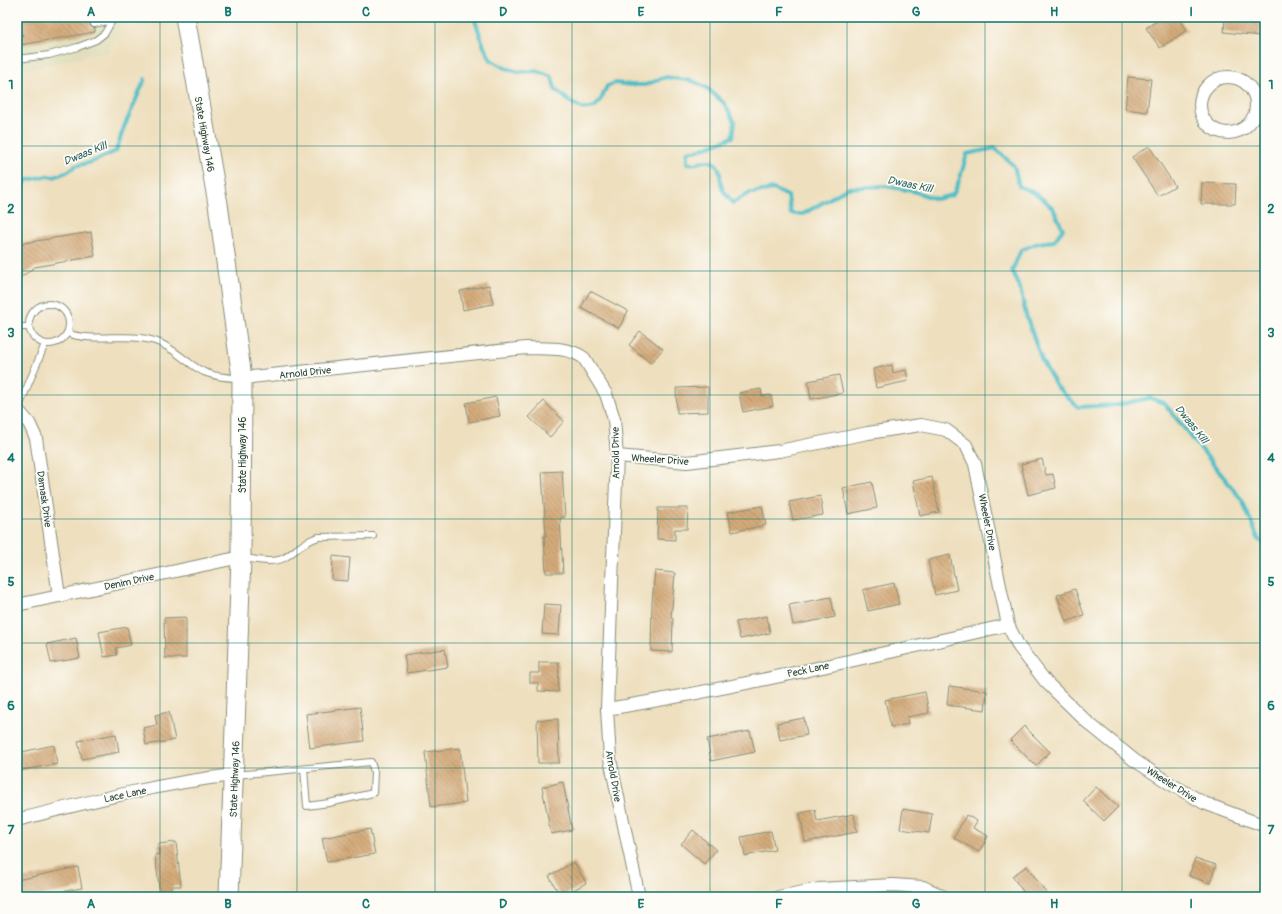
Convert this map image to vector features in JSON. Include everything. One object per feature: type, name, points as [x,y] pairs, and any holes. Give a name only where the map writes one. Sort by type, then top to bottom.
[{"type":"main road","name":"State Highway 146","points":[[185,17],[218,204],[242,378],[241,557],[229,897]]},
{"type":"street","points":[[1232,78],[1239,80],[1260,95],[1252,120],[1247,126],[1233,133],[1217,131],[1210,127],[1202,114],[1200,106],[1204,91],[1216,80],[1232,78]]},
{"type":"street","name":"Arnold Drive","points":[[242,378],[526,348],[565,350],[579,354],[584,358],[606,394],[614,419],[617,456],[607,709],[610,760],[639,897]]},
{"type":"street","name":"Damask Drive","points":[[18,409],[29,423],[36,438],[59,596]]},
{"type":"street","name":"Wheeler Drive","points":[[617,456],[687,462],[779,451],[868,433],[921,425],[946,430],[966,445],[975,464],[1008,625],[1020,647],[1046,682],[1088,722],[1134,760],[1169,783],[1204,803],[1265,826]]},
{"type":"street","name":"Denim Drive","points":[[17,606],[241,557]]},
{"type":"street","name":"Peck Lane","points":[[607,709],[791,673],[1008,625]]},
{"type":"street","name":"Lace Lane","points":[[17,820],[108,798],[234,775]]},
{"type":"street","points":[[778,897],[819,889],[893,884],[923,887],[944,897]]},
{"type":"lane","points":[[94,24],[113,19]]},
{"type":"lane","points":[[17,59],[49,55],[96,40],[105,33],[113,19]]},
{"type":"lane","points":[[46,303],[54,304],[62,307],[67,313],[70,321],[67,333],[60,342],[44,344],[37,341],[32,335],[29,327],[29,319],[39,306],[46,303]]},
{"type":"lane","points":[[17,327],[29,327]]},
{"type":"lane","points":[[67,333],[81,336],[135,337],[157,341],[170,348],[203,371],[223,378],[242,378]]},
{"type":"lane","points":[[18,409],[44,344]]},
{"type":"lane","points":[[241,557],[272,561],[282,559],[312,538],[372,536]]},
{"type":"lane","points":[[234,775],[371,762],[374,772],[373,793],[308,806],[304,769]]},
{"type":"shaded area","points":[[17,17],[123,17],[108,51],[17,72]]},
{"type":"building","points":[[36,17],[93,17],[90,25],[91,27],[95,28],[95,32],[20,45],[23,37],[22,34],[18,33],[17,20]]},
{"type":"building","points":[[1163,17],[1178,17],[1187,30],[1160,48],[1146,28]]},
{"type":"building","points":[[1225,17],[1262,17],[1260,36],[1224,32]]},
{"type":"building","points":[[1128,77],[1151,79],[1147,112],[1125,109]]},
{"type":"building","points":[[1149,146],[1175,186],[1158,196],[1132,157]]},
{"type":"building","points":[[1202,183],[1236,184],[1235,204],[1201,204]]},
{"type":"building","points":[[91,232],[95,256],[35,267],[17,280],[17,248],[24,243]]},
{"type":"building","points":[[489,285],[493,304],[463,310],[460,291]]},
{"type":"building","points":[[590,291],[628,311],[619,328],[581,308]]},
{"type":"building","points":[[640,331],[663,349],[651,363],[629,345]]},
{"type":"building","points":[[892,365],[893,373],[906,370],[908,381],[876,388],[873,369]]},
{"type":"building","points":[[839,375],[843,393],[811,399],[808,381]]},
{"type":"building","points":[[708,387],[708,412],[677,413],[676,388]]},
{"type":"building","points":[[761,389],[762,396],[771,395],[773,406],[743,412],[739,393]]},
{"type":"building","points":[[496,397],[500,416],[469,422],[466,403]]},
{"type":"building","points":[[544,401],[564,421],[550,437],[529,417]]},
{"type":"building","points":[[1042,459],[1046,475],[1053,474],[1056,488],[1028,495],[1021,464]]},
{"type":"building","points":[[562,471],[565,517],[560,518],[563,573],[546,573],[544,536],[546,536],[542,472]]},
{"type":"building","points":[[932,477],[939,512],[920,516],[913,481]]},
{"type":"building","points":[[872,482],[877,508],[848,514],[843,488]]},
{"type":"building","points":[[820,496],[823,515],[793,520],[789,502]]},
{"type":"building","points":[[762,506],[766,525],[732,532],[728,512]]},
{"type":"building","points":[[658,508],[688,508],[687,529],[675,529],[675,540],[657,539]]},
{"type":"building","points":[[950,555],[957,590],[935,595],[928,560]]},
{"type":"building","points":[[333,556],[350,558],[348,581],[332,580]]},
{"type":"building","points":[[655,571],[675,573],[671,618],[673,619],[672,652],[651,651],[652,603]]},
{"type":"building","points":[[894,583],[899,604],[868,611],[863,590]]},
{"type":"building","points":[[1075,589],[1084,615],[1066,622],[1057,595]]},
{"type":"building","points":[[831,597],[835,617],[793,625],[789,605]]},
{"type":"building","points":[[544,604],[561,605],[559,635],[542,634]]},
{"type":"building","points":[[767,616],[770,633],[740,639],[736,622]]},
{"type":"building","points":[[186,617],[186,658],[165,658],[164,618]]},
{"type":"building","points":[[127,627],[131,645],[116,648],[117,655],[104,657],[99,632]]},
{"type":"building","points":[[76,638],[80,658],[51,663],[47,644]]},
{"type":"building","points":[[445,649],[448,667],[407,673],[404,655]]},
{"type":"building","points":[[539,662],[559,662],[558,692],[538,691],[538,683],[530,683],[530,673],[539,673]]},
{"type":"building","points":[[949,686],[987,691],[985,710],[947,705]]},
{"type":"building","points":[[925,692],[929,713],[907,717],[908,724],[891,727],[885,700]]},
{"type":"building","points":[[360,707],[364,741],[310,748],[306,714]]},
{"type":"building","points":[[169,712],[175,740],[146,745],[143,728],[157,725],[155,715]]},
{"type":"building","points":[[804,718],[807,735],[780,740],[777,723]]},
{"type":"building","points":[[558,719],[559,763],[538,763],[537,720]]},
{"type":"building","points":[[1024,726],[1050,752],[1036,766],[1010,740]]},
{"type":"building","points":[[750,731],[755,752],[711,761],[707,739]]},
{"type":"building","points":[[116,734],[119,752],[82,759],[78,741]]},
{"type":"building","points":[[54,745],[57,764],[17,771],[17,753]]},
{"type":"building","points":[[460,748],[466,803],[431,807],[425,752]]},
{"type":"building","points":[[563,782],[572,830],[551,834],[542,787]]},
{"type":"building","points":[[1096,787],[1118,807],[1104,821],[1083,801]]},
{"type":"building","points":[[903,809],[932,814],[929,833],[900,829]]},
{"type":"building","points":[[815,810],[817,821],[854,814],[857,832],[805,842],[800,813]]},
{"type":"building","points":[[966,815],[977,821],[973,828],[988,836],[979,852],[954,838]]},
{"type":"building","points":[[370,829],[375,854],[327,862],[322,838]]},
{"type":"building","points":[[693,830],[716,850],[704,864],[681,844]]},
{"type":"building","points":[[771,831],[775,850],[745,856],[741,837]]},
{"type":"building","points":[[176,842],[181,886],[172,886],[172,892],[160,894],[155,855],[159,854],[158,844]]},
{"type":"building","points":[[1195,858],[1216,865],[1210,883],[1189,876]]},
{"type":"building","points":[[574,862],[586,883],[561,897],[549,876]]},
{"type":"building","points":[[1027,866],[1049,897],[1027,897],[1012,876]]},
{"type":"building","points":[[78,867],[82,888],[34,897],[17,897],[17,880]]},
{"type":"waterway","name":"Dwaas Kill","points":[[474,17],[484,47],[491,60],[505,68],[519,72],[537,71],[552,77],[555,89],[570,102],[583,109],[595,107],[601,99],[607,86],[615,83],[645,85],[666,77],[693,81],[707,88],[724,103],[735,122],[733,137],[699,150],[687,152],[687,163],[694,164],[709,161],[717,165],[720,172],[722,188],[733,203],[747,194],[773,189],[788,196],[791,214],[803,214],[848,188],[885,186],[913,191],[936,199],[953,195],[967,154],[995,148],[1014,166],[1019,186],[1038,195],[1053,208],[1063,229],[1054,241],[1038,243],[1021,250],[1012,271],[1020,288],[1026,315],[1042,361],[1057,387],[1078,407],[1117,405],[1150,398],[1164,403],[1242,500],[1258,538],[1265,545]]},
{"type":"waterway","name":"Dwaas Kill","points":[[17,193],[27,180],[47,176],[54,177],[67,172],[75,166],[92,162],[116,151],[124,127],[145,79]]}]
